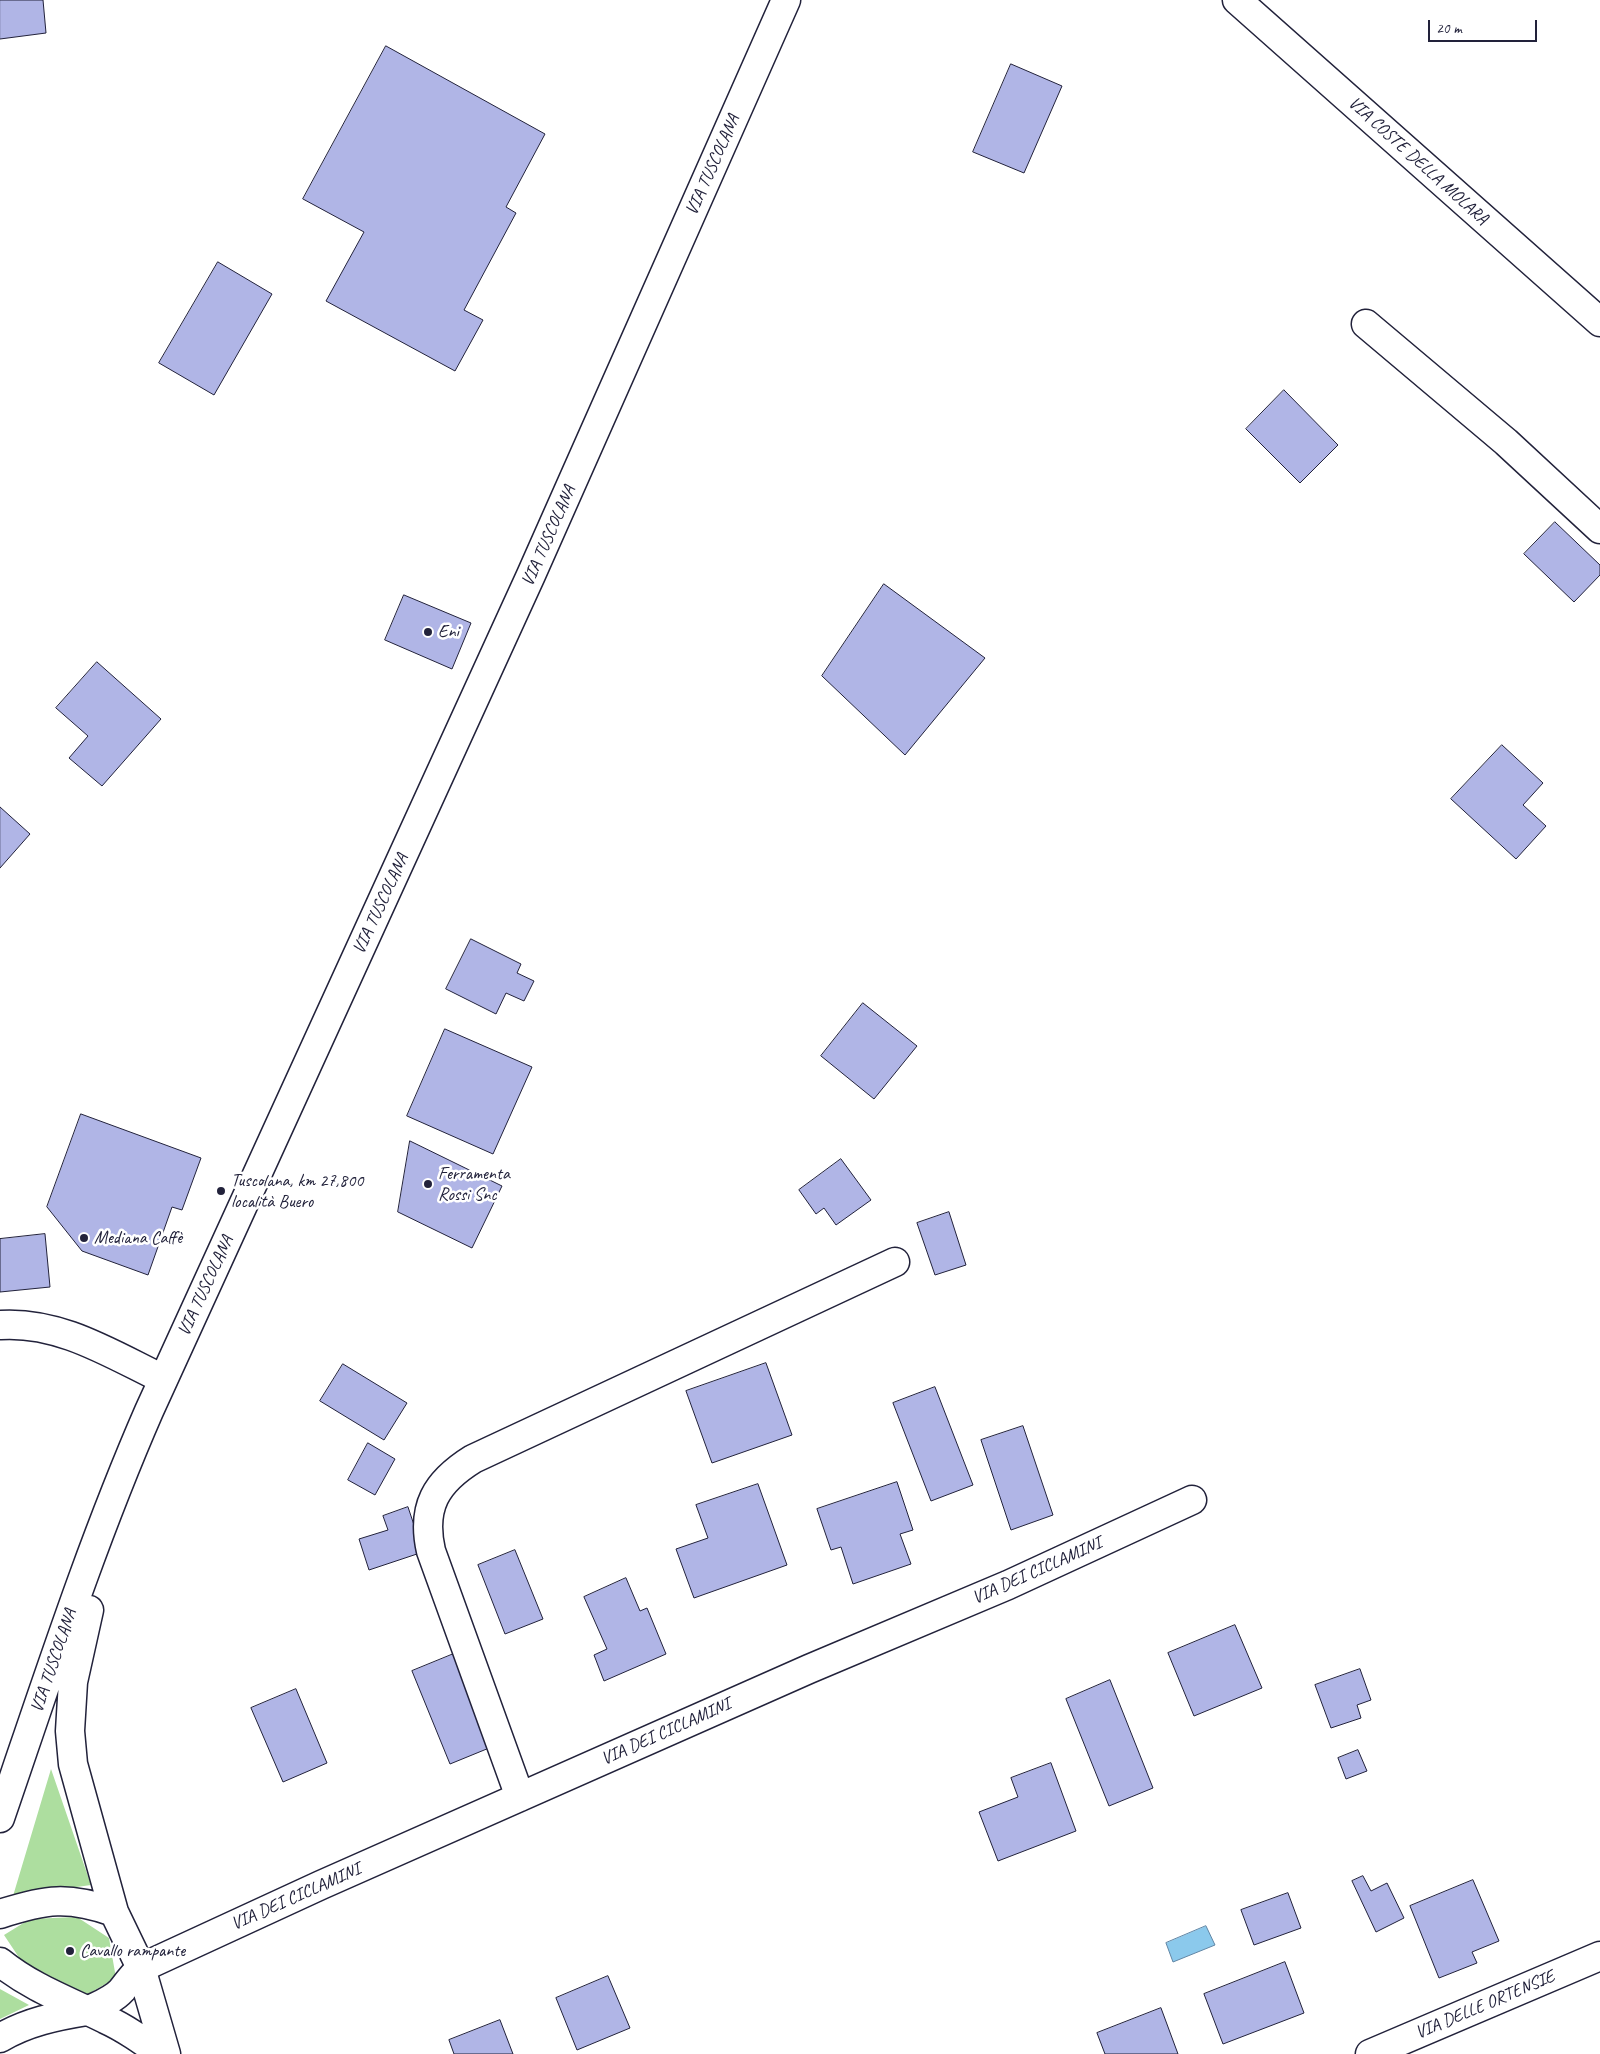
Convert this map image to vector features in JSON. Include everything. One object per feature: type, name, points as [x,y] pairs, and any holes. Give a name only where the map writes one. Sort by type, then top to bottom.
[{"type":"street","name":"VIA TUSCOLANA","points":[[0,1818],[82,1580],[117,1486],[163,1379],[532,575],[786,0]]},
{"type":"street","name":"VIA COSTE DELLA MOLARA","points":[[1237,0],[1600,322]]},
{"type":"street","points":[[1366,324],[1506,442],[1600,529]]},
{"type":"street","points":[[520,1798],[432,1551],[427,1528],[431,1504],[437,1492],[453,1474],[473,1460],[895,1262]]},
{"type":"street","points":[[0,1325],[27,1325],[70,1334],[163,1379]]},
{"type":"street","points":[[117,1486],[75,1668],[70,1731],[73,1764],[78,1786],[114,1912],[140,1968],[166,2054]]},
{"type":"street","name":"VIA DEI CICLAMINI","points":[[140,1968],[809,1669],[1008,1585],[1192,1500]]},
{"type":"street","points":[[0,1914],[28,1904],[58,1900],[87,1903],[114,1912]]},
{"type":"street","name":"VIA DELLE ORTENSIE","points":[[1370,2054],[1600,1956]]},
{"type":"street","points":[[0,1962],[39,1988],[115,2024],[161,2054]]},
{"type":"street","points":[[0,2038],[33,2022],[87,2011],[109,2000],[122,1991],[129,1978],[140,1968]]},
{"type":"green space","points":[[51,1769],[91,1885],[13,1896]]},
{"type":"green space","points":[[77,1917],[109,1938],[116,1978],[88,1994],[32,1977],[4,1935],[30,1919]]},
{"type":"green space","points":[[0,1989],[29,2005],[0,2019]]},
{"type":"water","points":[[1206,1926],[1215,1945],[1173,1962],[1166,1943]]},
{"type":"building","points":[[0,0],[43,0],[46,33],[0,39]]},
{"type":"building","points":[[386,46],[545,134],[506,207],[516,213],[464,310],[483,320],[455,371],[326,301],[364,232],[303,199]]},
{"type":"building","points":[[1011,64],[1062,86],[1024,173],[973,152]]},
{"type":"building","points":[[218,262],[272,294],[214,395],[159,363]]},
{"type":"building","points":[[1284,390],[1338,445],[1300,483],[1246,429]]},
{"type":"building","points":[[1555,522],[1600,565],[1600,575],[1574,602],[1524,554]]},
{"type":"building","points":[[884,584],[985,658],[905,755],[822,676]]},
{"type":"building","name":"Eni","points":[[404,595],[471,623],[452,669],[385,640]]},
{"type":"building","points":[[97,662],[161,719],[102,786],[69,758],[88,736],[56,708]]},
{"type":"building","points":[[1502,745],[1543,783],[1523,805],[1546,826],[1516,859],[1451,799]]},
{"type":"building","points":[[0,807],[30,834],[0,868]]},
{"type":"building","points":[[471,939],[521,964],[517,973],[534,981],[524,1001],[506,993],[496,1014],[446,989]]},
{"type":"building","points":[[863,1003],[917,1046],[874,1099],[821,1056]]},
{"type":"building","points":[[445,1029],[532,1067],[493,1154],[407,1116]]},
{"type":"building","points":[[81,1114],[201,1158],[182,1210],[172,1207],[148,1275],[82,1251],[47,1207]]},
{"type":"building","points":[[410,1141],[502,1186],[472,1248],[398,1212]]},
{"type":"building","points":[[841,1159],[871,1200],[836,1225],[824,1208],[816,1214],[799,1190]]},
{"type":"building","points":[[949,1212],[966,1265],[935,1275],[917,1223]]},
{"type":"building","points":[[45,1234],[50,1287],[0,1292],[0,1239]]},
{"type":"building","points":[[766,1363],[792,1435],[712,1463],[686,1391]]},
{"type":"building","points":[[343,1364],[407,1403],[384,1440],[320,1401]]},
{"type":"building","points":[[935,1387],[973,1485],[931,1501],[893,1403]]},
{"type":"building","points":[[1023,1426],[1053,1515],[1011,1530],[981,1440]]},
{"type":"building","points":[[368,1443],[395,1459],[375,1495],[348,1480]]},
{"type":"building","points":[[897,1482],[913,1530],[900,1534],[911,1564],[853,1584],[841,1547],[831,1550],[817,1509]]},
{"type":"building","points":[[758,1484],[787,1565],[694,1598],[676,1549],[708,1538],[696,1505]]},
{"type":"building","points":[[408,1507],[423,1552],[369,1570],[359,1539],[388,1530],[383,1516]]},
{"type":"building","points":[[515,1550],[543,1619],[505,1634],[478,1565]]},
{"type":"building","points":[[626,1578],[640,1611],[647,1608],[666,1654],[604,1681],[594,1655],[607,1649],[584,1597]]},
{"type":"building","points":[[1235,1625],[1262,1688],[1194,1716],[1168,1653]]},
{"type":"building","points":[[456,1653],[494,1746],[450,1764],[412,1671]]},
{"type":"building","points":[[1360,1669],[1371,1700],[1357,1705],[1361,1718],[1331,1728],[1315,1685]]},
{"type":"building","points":[[1110,1680],[1153,1788],[1109,1806],[1066,1699]]},
{"type":"building","points":[[296,1689],[327,1763],[283,1782],[251,1708]]},
{"type":"building","points":[[1358,1750],[1367,1771],[1346,1779],[1338,1758]]},
{"type":"building","points":[[1051,1763],[1076,1831],[998,1861],[979,1812],[1018,1797],[1011,1778]]},
{"type":"building","points":[[1363,1876],[1371,1891],[1387,1883],[1404,1918],[1376,1932],[1352,1881]]},
{"type":"building","points":[[1473,1880],[1499,1941],[1472,1952],[1477,1963],[1439,1978],[1410,1906]]},
{"type":"building","points":[[1288,1893],[1301,1928],[1254,1945],[1241,1910]]},
{"type":"building","points":[[1285,1962],[1304,2013],[1223,2044],[1204,1994]]},
{"type":"building","points":[[608,1976],[630,2028],[577,2050],[556,1998]]},
{"type":"building","points":[[1161,2008],[1178,2054],[1105,2054],[1097,2033]]},
{"type":"building","points":[[500,2020],[513,2054],[454,2054],[449,2040]]},
{"type":"place","name":"Eni","points":[[428,632]]},
{"type":"place","name":"Ferramenta Rossi Snc","points":[[428,1184]]},
{"type":"place","name":"Tuscolana, km 27,800 località Buero","points":[[221,1191]]},
{"type":"place","name":"Mediana Caffè","points":[[84,1238]]},
{"type":"place","name":"Cavallo rampante","points":[[70,1951]]}]
